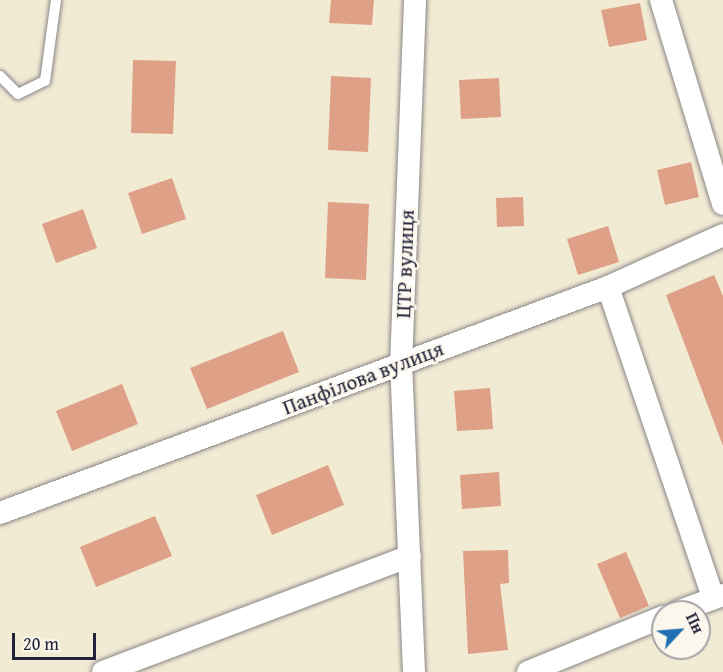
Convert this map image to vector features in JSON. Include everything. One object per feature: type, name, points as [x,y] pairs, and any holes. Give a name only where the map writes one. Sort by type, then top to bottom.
[{"type":"street","name":"ЦТР вулиця","points":[[414,672],[401,366],[415,0]]},
{"type":"street","points":[[661,0],[723,204]]},
{"type":"street","name":"Панфілова вулиця","points":[[0,513],[401,366],[608,287],[723,235]]},
{"type":"street","points":[[608,287],[718,596]]},
{"type":"street","points":[[103,672],[410,556]]},
{"type":"street","points":[[528,672],[651,622]]},
{"type":"lane","points":[[0,76],[18,94],[45,81],[56,0]]},
{"type":"building","points":[[331,0],[374,0],[372,25],[329,23]]},
{"type":"building","points":[[640,3],[647,40],[609,47],[601,10]]},
{"type":"building","points":[[133,60],[176,61],[173,134],[131,133]]},
{"type":"building","points":[[331,76],[371,78],[368,152],[328,150]]},
{"type":"building","points":[[499,78],[501,117],[461,119],[459,80]]},
{"type":"building","points":[[691,162],[699,197],[665,205],[657,170]]},
{"type":"building","points":[[172,178],[186,219],[142,234],[128,193]]},
{"type":"building","points":[[523,197],[524,226],[497,227],[496,198]]},
{"type":"building","points":[[328,202],[369,204],[366,280],[325,278]]},
{"type":"building","points":[[83,209],[97,248],[56,263],[42,224]]},
{"type":"building","points":[[608,226],[619,262],[578,275],[567,239]]},
{"type":"building","points":[[714,275],[723,296],[723,446],[666,295]]},
{"type":"building","points":[[283,331],[299,372],[207,409],[190,368]]},
{"type":"building","points":[[122,384],[138,424],[72,451],[56,411]]},
{"type":"building","points":[[490,388],[493,429],[457,431],[454,391]]},
{"type":"building","points":[[328,465],[344,505],[272,535],[256,495]]},
{"type":"building","points":[[499,472],[501,506],[462,509],[460,475]]},
{"type":"building","points":[[155,516],[172,556],[96,587],[80,547]]},
{"type":"building","points":[[508,550],[509,583],[500,584],[508,650],[468,654],[463,551]]},
{"type":"building","points":[[626,552],[649,606],[620,618],[597,564]]}]
